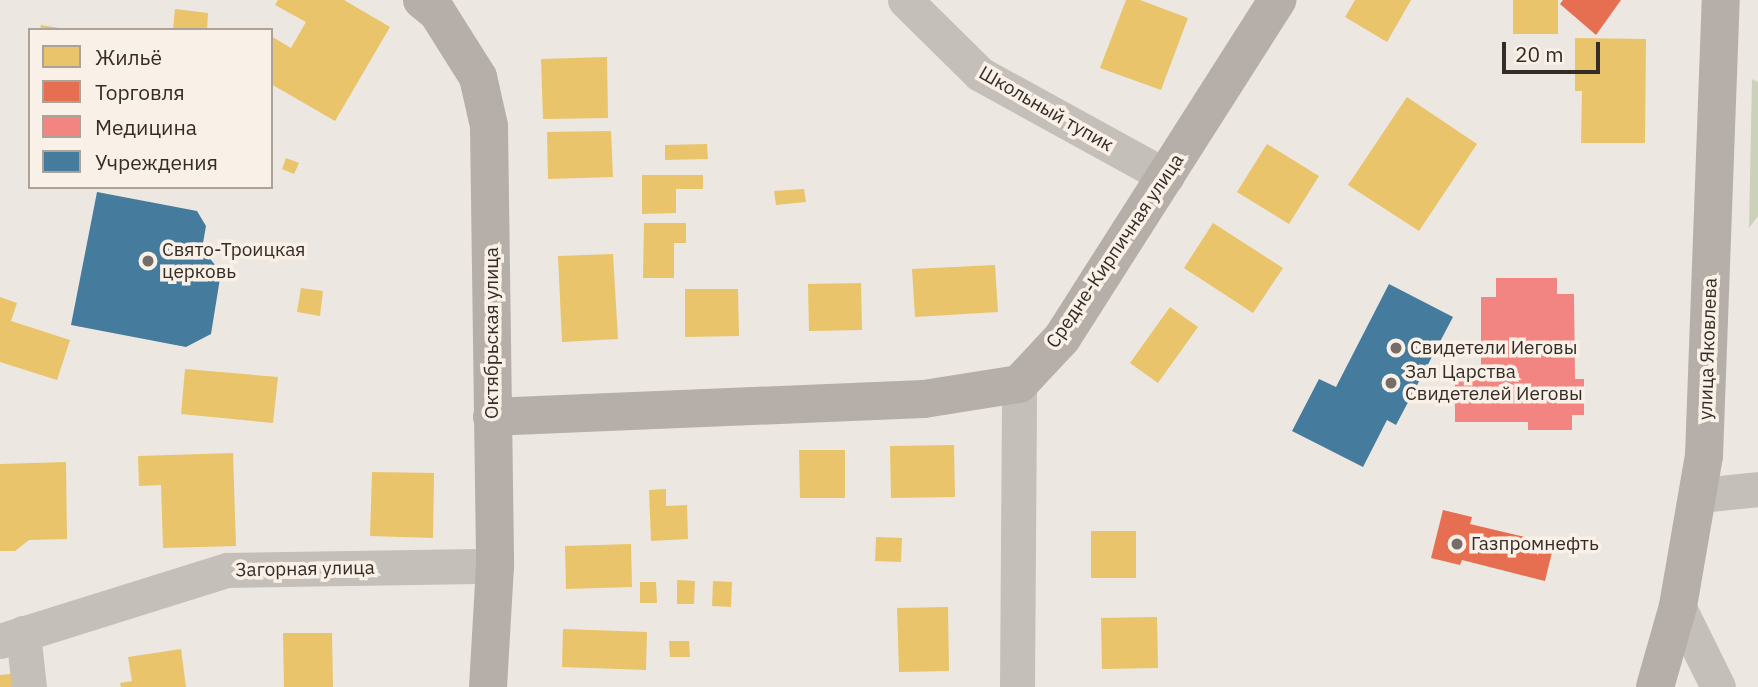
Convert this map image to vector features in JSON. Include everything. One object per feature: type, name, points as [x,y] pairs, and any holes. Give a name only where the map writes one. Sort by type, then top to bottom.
[{"type":"street","name":"Октябрьская улица","points":[[422,0],[437,12],[478,77],[489,126],[495,566],[488,687]]},
{"type":"street","name":"Школьный тупик","points":[[905,0],[980,74],[1167,177]]},
{"type":"street","name":"Средне-Кирпичная улица","points":[[1019,384],[1062,338],[1167,177],[1277,0]]},
{"type":"street","name":"улица Яковлева","points":[[1655,687],[1678,606],[1700,495],[1721,0]]},
{"type":"street","points":[[492,417],[924,399],[1019,384],[1017,687]]},
{"type":"street","points":[[1700,495],[1758,489]]},
{"type":"street","name":"Загорная улица","points":[[12,637],[227,570],[495,566]]},
{"type":"street","points":[[1678,606],[1718,687]]},
{"type":"street","points":[[12,637],[29,687]]},
{"type":"green space","points":[[1752,79],[1758,82],[1758,216],[1749,228]]},
{"type":"building: Жильё","points":[[278,0],[344,0],[390,27],[335,121],[273,85],[273,37],[291,48],[306,22],[275,5]]},
{"type":"building: Жильё","points":[[1126,0],[1140,0],[1188,18],[1161,90],[1100,68]]},
{"type":"building: Жильё","points":[[1355,0],[1411,0],[1387,42],[1345,17]]},
{"type":"building: Жильё","points":[[1513,0],[1558,0],[1558,34],[1513,34]]},
{"type":"building: Жильё","points":[[175,9],[208,13],[207,28],[173,28]]},
{"type":"building: Жильё","points":[[1575,38],[1646,39],[1645,143],[1581,143],[1582,91],[1575,91]]},
{"type":"building: Жильё","points":[[607,57],[608,118],[543,119],[541,59]]},
{"type":"building: Жильё","points":[[1407,97],[1477,144],[1419,231],[1348,185]]},
{"type":"building: Жильё","points":[[611,131],[613,177],[548,179],[547,132]]},
{"type":"building: Жильё","points":[[707,144],[708,159],[665,160],[665,145]]},
{"type":"building: Жильё","points":[[1267,144],[1319,176],[1289,224],[1237,192]]},
{"type":"building: Жильё","points":[[286,158],[299,163],[294,174],[282,169]]},
{"type":"building: Жильё","points":[[642,175],[703,175],[703,189],[676,189],[676,213],[642,214]]},
{"type":"building: Жильё","points":[[804,189],[806,202],[776,205],[774,191]]},
{"type":"building: Жильё","points":[[644,223],[686,223],[686,243],[674,243],[674,278],[643,278]]},
{"type":"building: Жильё","points":[[1213,223],[1283,268],[1253,313],[1184,268]]},
{"type":"building: Жильё","points":[[613,254],[618,339],[562,342],[558,256]]},
{"type":"building: Жильё","points":[[995,265],[998,312],[915,317],[912,269]]},
{"type":"building: Жильё","points":[[861,283],[862,330],[809,331],[808,284]]},
{"type":"building: Жильё","points":[[301,288],[323,291],[320,316],[297,312]]},
{"type":"building: Жильё","points":[[685,289],[738,289],[739,336],[685,337]]},
{"type":"building: Жильё","points":[[0,297],[17,303],[11,321],[70,340],[57,380],[0,362]]},
{"type":"building: Жильё","points":[[1170,307],[1198,327],[1158,383],[1130,363]]},
{"type":"building: Жильё","points":[[185,369],[278,377],[273,423],[181,414]]},
{"type":"building: Жильё","points":[[954,445],[955,497],[891,498],[890,446]]},
{"type":"building: Жильё","points":[[799,450],[845,450],[845,498],[800,498]]},
{"type":"building: Жильё","points":[[233,453],[236,546],[163,548],[161,485],[139,486],[138,456]]},
{"type":"building: Жильё","points":[[66,462],[67,539],[29,540],[15,551],[0,551],[0,464]]},
{"type":"building: Жильё","points":[[372,472],[434,473],[433,538],[370,536]]},
{"type":"building: Жильё","points":[[666,489],[666,506],[687,505],[688,539],[651,541],[649,490]]},
{"type":"building: Жильё","points":[[1091,531],[1136,531],[1136,578],[1091,578]]},
{"type":"building: Жильё","points":[[876,537],[902,538],[901,562],[875,561]]},
{"type":"building: Жильё","points":[[631,544],[632,587],[566,589],[565,546]]},
{"type":"building: Жильё","points":[[677,580],[695,581],[694,604],[677,604]]},
{"type":"building: Жильё","points":[[713,581],[732,582],[731,607],[712,606]]},
{"type":"building: Жильё","points":[[640,582],[656,582],[657,603],[640,603]]},
{"type":"building: Жильё","points":[[948,607],[949,671],[899,672],[897,608]]},
{"type":"building: Жильё","points":[[1157,617],[1158,668],[1102,669],[1101,618]]},
{"type":"building: Жильё","points":[[563,629],[647,632],[646,670],[562,667]]},
{"type":"building: Жильё","points":[[283,633],[332,633],[333,687],[284,687]]},
{"type":"building: Жильё","points":[[669,641],[689,641],[690,657],[670,657]]},
{"type":"building: Жильё","points":[[181,649],[186,687],[121,687],[120,683],[132,681],[128,657]]},
{"type":"building: Жильё","points":[[11,674],[13,687],[0,687],[0,675]]},
{"type":"building: Торговля","points":[[1563,0],[1621,0],[1596,35],[1560,4]]},
{"type":"building: Торговля","points":[[1443,510],[1472,517],[1470,524],[1554,544],[1545,581],[1462,560],[1460,565],[1431,558]]},
{"type":"building: Медицина","points":[[1496,278],[1557,278],[1557,294],[1574,294],[1575,379],[1584,379],[1584,415],[1572,415],[1572,430],[1528,430],[1528,422],[1455,422],[1455,375],[1481,375],[1481,297],[1496,297]]},
{"type":"building: Учреждения","name":"Свято-Троицкая церковь","points":[[97,192],[197,211],[206,226],[202,249],[221,272],[211,334],[186,347],[71,325]]},
{"type":"building: Учреждения","name":"Свидетели Иеговы","points":[[1389,284],[1453,317],[1396,425],[1387,420],[1363,467],[1292,431],[1319,379],[1336,387]]},
{"type":"place","name":"Свято-Троицкая церковь","points":[[148,261]]},
{"type":"place","name":"Свидетели Иеговы","points":[[1396,348]]},
{"type":"place","name":"Зал Царства Свидетелей Иеговы","points":[[1391,383]]},
{"type":"place","name":"Газпромнефть","points":[[1457,544]]}]
